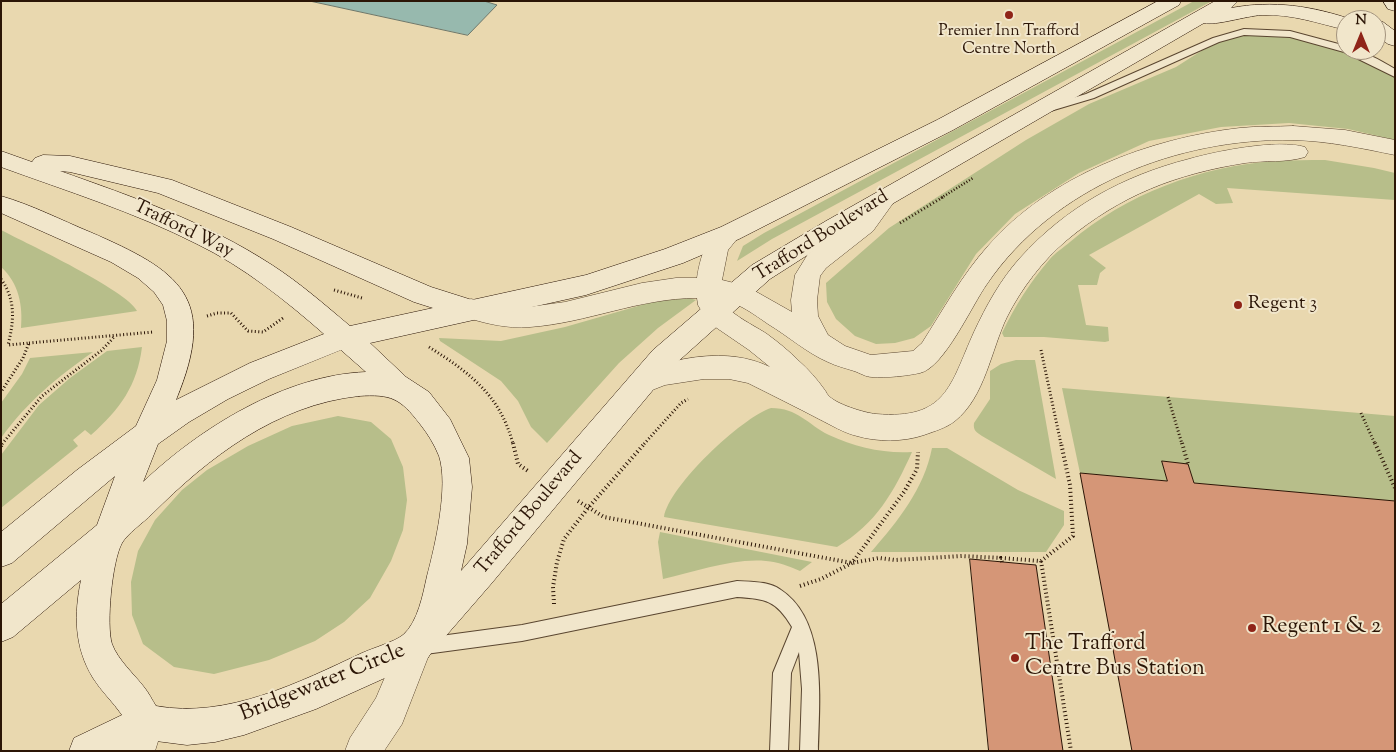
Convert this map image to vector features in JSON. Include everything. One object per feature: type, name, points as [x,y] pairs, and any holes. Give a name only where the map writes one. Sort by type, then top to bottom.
[{"type":"street","name":"Trafford Boulevard","points":[[345,338],[586,285],[674,256],[730,234],[945,125],[1172,1]]},
{"type":"street","name":"Trafford Boulevard","points":[[421,639],[480,573],[711,300],[737,293],[761,272],[884,199],[1027,115],[1229,1]]},
{"type":"street","points":[[1323,1],[1343,10]]},
{"type":"street","points":[[1392,1],[1395,5]]},
{"type":"street","points":[[1178,30],[1233,12],[1254,9],[1300,11],[1336,21]]},
{"type":"street","points":[[737,293],[766,309],[836,354],[870,366],[920,362],[932,351],[987,263],[1010,239],[1038,214],[1065,194],[1117,167],[1183,146],[1257,134],[1292,133],[1335,136],[1395,148]]},
{"type":"street","points":[[642,382],[680,370],[729,368],[753,372],[821,405],[843,418],[871,427],[919,424],[932,420],[953,405],[966,384],[1000,306],[1015,281],[1032,260],[1055,236],[1110,196],[1154,176],[1209,160],[1243,155],[1306,152],[1341,155],[1395,166]]},
{"type":"street","points":[[6,160],[70,164],[164,186],[282,232],[423,295],[471,310],[497,315],[529,317],[565,312],[650,292],[676,288],[711,300],[759,343],[792,369],[821,405]]},
{"type":"street","name":"Trafford Way","points":[[6,160],[148,211],[207,238],[263,271],[294,293],[345,338]]},
{"type":"street","points":[[820,345],[805,316],[804,300],[808,275],[817,261],[865,225],[884,199]]},
{"type":"street","points":[[1,204],[124,258],[152,275],[164,286],[177,310],[180,324],[181,339],[172,380],[146,435],[110,534],[94,591],[92,615],[96,643],[109,675],[130,697],[141,736],[87,751]]},
{"type":"street","points":[[711,300],[713,257],[719,243],[730,234]]},
{"type":"street","points":[[1,552],[106,465],[146,435],[180,413],[249,375],[310,349],[345,338],[396,385],[419,401],[440,428],[454,458],[457,487],[451,544],[421,639],[389,711],[363,751]]},
{"type":"street","points":[[1,625],[110,534],[178,469],[212,442],[246,421],[289,401],[323,391],[356,385],[396,385]]},
{"type":"street","name":"Bridgewater Circle","points":[[141,736],[186,727],[232,721],[283,704],[421,639]]},
{"type":"lane","points":[[1027,115],[1090,96],[1230,35],[1244,32],[1276,32],[1319,40],[1336,46]]},
{"type":"lane","points":[[1371,60],[1395,74]]},
{"type":"lane","points":[[421,639],[522,633],[737,589],[758,590],[775,595],[788,608],[800,626],[807,646],[810,670],[809,751]]},
{"type":"lane","points":[[779,751],[782,673],[800,626]]},
{"type":"path","points":[[898,224],[979,174]]},
{"type":"path","points":[[1,279],[10,295],[14,310],[13,328],[8,345],[147,333]]},
{"type":"path","points":[[326,288],[367,300]]},
{"type":"path","points":[[208,315],[218,312],[231,313],[248,331],[263,332],[273,325]]},
{"type":"path","points":[[1,446],[42,396],[102,350],[116,335]]},
{"type":"path","points":[[1,392],[29,343]]},
{"type":"path","points":[[427,346],[468,373],[490,394],[504,418],[518,464],[524,468]]},
{"type":"path","points":[[775,595],[821,579],[852,563],[879,558],[895,560],[962,556],[1040,561],[1073,536],[1070,485],[1040,350]]},
{"type":"path","points":[[1168,397],[1188,464]]},
{"type":"path","points":[[556,625],[554,588],[557,562],[564,539],[588,508],[681,402],[690,398]]},
{"type":"path","points":[[1361,413],[1395,488]]},
{"type":"path","points":[[852,563],[904,492],[917,469],[919,424]]},
{"type":"path","points":[[588,508],[604,517],[646,526],[852,563]]},
{"type":"path","points":[[1040,561],[1070,751]]},
{"type":"green space","points":[[1194,1],[1212,1],[772,239],[737,261],[743,246],[764,233]]},
{"type":"green space","points":[[1276,32],[1329,41],[1336,43],[1336,60],[1368,60],[1395,76],[1395,140],[1348,129],[1289,123],[1221,127],[1149,141],[1079,173],[1015,214],[976,254],[931,326],[914,338],[895,343],[876,344],[855,336],[836,319],[827,302],[826,283],[889,228],[1026,140],[1089,104],[1176,67],[1220,39],[1248,33]]},
{"type":"green space","points":[[1325,160],[1395,173],[1395,200],[1227,188],[1233,203],[1216,204],[1199,194],[1089,255],[1106,268],[1100,273],[1097,285],[1078,285],[1086,325],[1108,327],[1109,341],[1044,337],[1004,337],[1002,333],[1029,285],[1050,259],[1092,225],[1115,210],[1166,185],[1220,169],[1275,161]]},
{"type":"green space","points":[[1,230],[97,280],[130,302],[137,311],[21,328],[20,303],[16,288],[1,267]]},
{"type":"green space","points":[[689,298],[696,300],[658,328],[619,363],[547,443],[531,427],[518,401],[501,381],[440,341],[439,338],[501,341],[565,327],[652,302]]},
{"type":"green space","points":[[142,347],[136,374],[119,406],[91,435],[85,430],[73,440],[78,446],[1,508],[1,455],[39,405],[70,378],[107,351]]},
{"type":"green space","points":[[93,352],[32,401],[1,438],[1,403],[22,374],[30,358]]},
{"type":"green space","points":[[1016,360],[1035,360],[1056,479],[982,436],[975,429],[974,423],[990,399],[990,371],[1001,364]]},
{"type":"green space","points":[[1062,388],[1395,416],[1395,501],[1194,483],[1188,464],[1163,461],[1167,481],[1080,473]]},
{"type":"green space","points":[[771,408],[788,411],[802,417],[821,431],[849,443],[881,451],[912,452],[891,494],[882,506],[863,528],[837,547],[664,517],[669,504],[679,488],[708,455],[742,425]]},
{"type":"green space","points":[[338,416],[371,422],[391,439],[403,467],[407,500],[403,530],[391,561],[370,598],[344,622],[315,641],[269,660],[214,674],[174,667],[143,644],[132,615],[131,582],[138,551],[155,520],[182,490],[207,470],[248,446],[292,426]]},
{"type":"green space","points":[[932,448],[947,448],[1018,490],[1064,511],[1064,525],[1046,552],[871,552],[909,504],[923,477]]},
{"type":"green space","points":[[660,532],[812,562],[800,571],[783,564],[770,562],[740,562],[714,566],[663,579],[658,542]]},
{"type":"water","points":[[310,1],[484,1],[497,5],[468,35]]},
{"type":"building","name":"Regent 1 & 2","points":[[1162,461],[1188,464],[1194,483],[1395,501],[1395,751],[1132,751],[1080,473],[1167,481]]},
{"type":"building","name":"The Trafford Centre Bus Station","points":[[970,559],[1036,565],[1063,751],[989,751]]},
{"type":"place","name":"Premier Inn Trafford Centre North","points":[[1009,15]]},
{"type":"place","name":"Regent 3","points":[[1238,305]]},
{"type":"place","name":"Regent 1 & 2","points":[[1252,628]]},
{"type":"place","name":"The Trafford Centre Bus Station","points":[[1015,658]]}]
